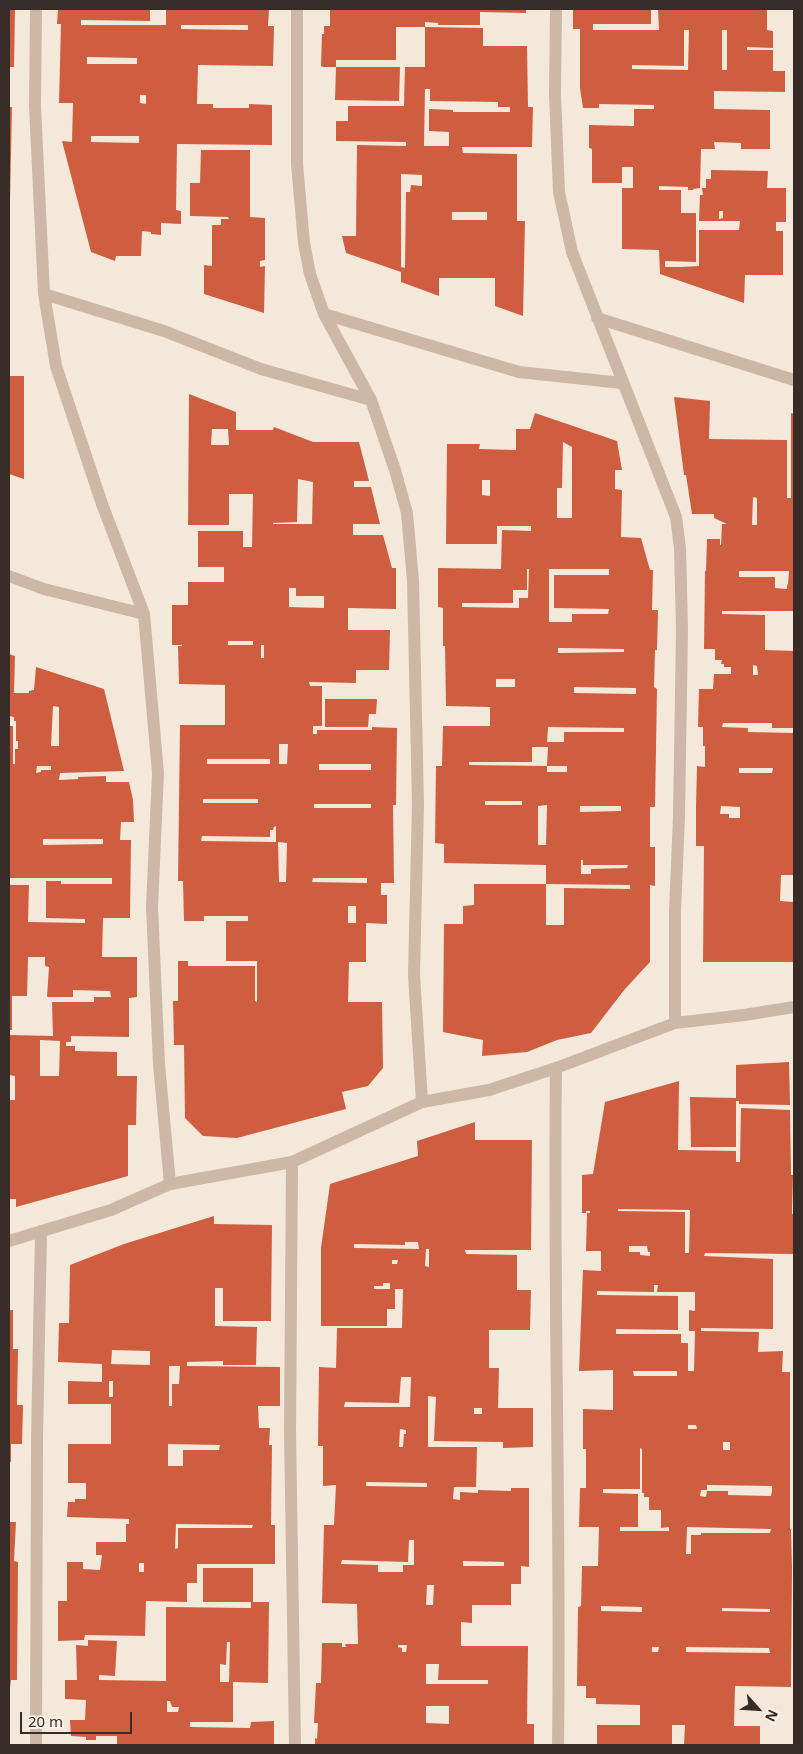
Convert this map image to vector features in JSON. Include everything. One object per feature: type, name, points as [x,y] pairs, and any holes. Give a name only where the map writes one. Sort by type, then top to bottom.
[{"type":"street","points":[[36,9],[36,106],[44,294],[56,366],[102,504],[144,614],[158,773],[152,907],[160,1064],[170,1184]]},
{"type":"street","points":[[297,9],[297,164],[304,243],[310,274],[324,314],[371,400],[395,470],[407,513],[414,581],[418,804],[414,975],[422,1102]]},
{"type":"street","points":[[556,9],[555,94],[559,192],[572,252],[676,517],[680,548],[682,630],[679,817],[675,911],[675,1023]]},
{"type":"street","points":[[44,294],[164,331],[262,369],[371,400]]},
{"type":"street","points":[[324,314],[520,372],[622,383]]},
{"type":"street","points":[[598,318],[794,380]]},
{"type":"street","points":[[9,576],[44,589],[144,614]]},
{"type":"street","points":[[9,1241],[111,1210],[170,1184],[292,1162],[422,1102],[489,1090],[556,1068],[675,1023],[794,1007]]},
{"type":"street","points":[[556,1068],[558,1745]]},
{"type":"street","points":[[292,1162],[290,1431],[295,1745]]},
{"type":"street","points":[[36,1745],[37,1450],[41,1231]]},
{"type":"building","points":[[9,9],[15,9],[14,67],[9,67]]},
{"type":"building","points":[[58,9],[150,9],[150,21],[81,20],[81,25],[166,25],[166,9],[269,9],[268,26],[274,26],[273,66],[198,65],[197,104],[213,104],[213,108],[249,108],[249,104],[272,105],[272,145],[177,144],[176,210],[181,211],[181,224],[161,223],[161,235],[142,231],[141,256],[116,256],[115,261],[91,252],[62,141],[72,142],[73,103],[59,103],[61,24],[57,24]],"holes":[[[181,25],[248,25],[248,30],[181,29]],[[87,57],[137,58],[137,64],[87,64]],[[140,95],[146,95],[146,104],[140,103]],[[91,136],[139,136],[139,143],[91,142]]]},
{"type":"building","points":[[330,9],[526,9],[526,13],[480,12],[480,25],[438,25],[438,23],[425,22],[425,27],[396,27],[396,60],[336,60],[336,67],[323,67],[321,66],[322,34],[324,34],[324,26],[330,26]]},
{"type":"building","points":[[573,9],[651,9],[651,24],[593,24],[593,30],[659,30],[658,9],[767,9],[767,30],[773,31],[773,48],[747,47],[747,50],[773,50],[773,71],[785,71],[785,92],[714,91],[714,109],[770,110],[770,149],[741,149],[741,143],[714,142],[715,149],[701,149],[700,188],[688,190],[688,187],[659,186],[659,190],[681,190],[681,213],[696,213],[696,262],[665,261],[665,267],[699,266],[699,230],[739,230],[740,221],[699,221],[700,195],[703,195],[702,188],[706,188],[706,179],[711,179],[711,170],[768,171],[767,188],[786,188],[786,222],[776,222],[776,231],[783,231],[783,275],[745,275],[744,303],[660,274],[659,250],[622,249],[622,188],[633,188],[633,167],[622,167],[622,183],[592,183],[592,149],[589,148],[589,125],[634,126],[634,109],[654,109],[654,105],[599,104],[599,108],[583,108],[580,88],[580,29],[573,29]],"holes":[[[684,30],[689,30],[688,70],[632,69],[632,65],[684,66]],[[722,30],[727,30],[727,70],[722,70]],[[719,211],[723,211],[723,218],[719,219]]]},
{"type":"building","points":[[425,27],[483,28],[483,46],[527,46],[528,107],[533,107],[532,147],[462,147],[463,153],[517,154],[517,221],[525,221],[523,316],[495,306],[495,278],[439,278],[439,296],[401,282],[401,272],[346,253],[342,236],[356,236],[357,145],[406,146],[406,142],[336,141],[336,121],[348,121],[348,106],[404,106],[405,67],[425,67]],"holes":[[[425,89],[430,89],[430,101],[498,102],[498,107],[510,107],[510,112],[453,112],[453,110],[429,109],[429,131],[449,132],[449,146],[424,146]],[[401,174],[422,175],[422,186],[411,185],[410,192],[406,192],[405,268],[401,267]],[[452,212],[487,212],[487,220],[452,220]]]},
{"type":"building","points":[[336,67],[400,67],[399,101],[335,100]]},
{"type":"building","points":[[9,107],[12,107],[10,202],[9,202]]},
{"type":"building","points":[[201,150],[250,150],[250,217],[265,218],[265,260],[260,261],[260,267],[265,266],[264,313],[204,294],[204,265],[212,266],[212,225],[221,225],[221,219],[229,219],[228,217],[190,216],[190,183],[200,183]]},
{"type":"building","points":[[9,376],[24,376],[24,479],[9,474]]},
{"type":"building","points":[[189,394],[236,412],[236,430],[273,430],[274,427],[313,442],[359,442],[369,481],[354,481],[354,487],[371,487],[380,524],[353,524],[353,535],[383,535],[392,568],[396,568],[396,609],[348,608],[348,630],[390,630],[389,670],[356,670],[356,683],[309,682],[310,686],[322,686],[322,726],[313,726],[313,734],[317,734],[317,730],[372,730],[372,727],[397,728],[396,805],[393,805],[394,883],[381,883],[381,895],[387,895],[387,924],[366,923],[366,962],[349,962],[348,1002],[382,1002],[383,1068],[368,1086],[342,1092],[346,1109],[237,1138],[203,1136],[185,1118],[184,1045],[174,1045],[173,1001],[178,1001],[178,961],[188,961],[188,966],[255,966],[255,1001],[257,1002],[257,961],[226,961],[226,921],[248,921],[248,916],[204,916],[204,921],[184,921],[183,881],[178,881],[180,725],[225,725],[225,685],[179,684],[178,646],[182,645],[172,645],[172,605],[188,605],[188,582],[224,582],[224,567],[198,567],[198,531],[243,531],[243,547],[252,547],[253,494],[229,494],[229,525],[188,525]],"holes":[[[212,429],[228,429],[229,445],[211,445]],[[298,479],[313,482],[312,524],[273,523],[297,522]],[[289,588],[296,588],[296,596],[324,596],[324,608],[289,607]],[[228,641],[253,641],[253,645],[228,645]],[[261,645],[264,645],[264,658],[261,658]],[[279,744],[288,744],[287,764],[279,764]],[[207,759],[270,759],[270,764],[207,764]],[[319,764],[371,764],[371,770],[319,770]],[[203,799],[258,799],[258,803],[203,803]],[[314,804],[371,804],[371,808],[314,808]],[[276,826],[276,842],[201,841],[202,836],[270,837],[270,830],[273,830]],[[278,842],[287,843],[286,882],[279,882]],[[313,878],[367,878],[367,883],[312,882]],[[348,906],[356,906],[356,923],[348,923]]]},
{"type":"building","points":[[674,397],[710,401],[709,439],[787,440],[787,498],[791,498],[791,413],[794,414],[794,611],[722,611],[722,614],[765,615],[765,650],[794,651],[794,728],[772,728],[772,723],[723,723],[722,727],[748,728],[748,732],[794,733],[794,875],[781,875],[780,901],[794,902],[794,962],[703,962],[704,846],[696,846],[697,766],[705,767],[703,727],[698,727],[699,689],[713,689],[714,674],[731,674],[731,667],[724,667],[724,664],[721,664],[722,660],[715,660],[715,649],[704,649],[705,571],[707,539],[720,539],[721,545],[722,524],[727,524],[714,518],[714,514],[692,514],[686,475],[684,475]],"holes":[[[753,497],[757,498],[757,525],[752,525]],[[739,571],[789,571],[787,589],[775,588],[775,577],[739,577]],[[753,665],[757,666],[758,675],[753,675]],[[739,768],[773,768],[772,773],[739,773]],[[721,806],[740,807],[740,818],[729,818],[729,814],[720,814]]]},
{"type":"building","points":[[535,413],[617,441],[622,470],[615,470],[615,489],[622,490],[621,537],[641,538],[650,570],[653,570],[652,610],[658,610],[654,687],[657,689],[655,807],[650,807],[650,847],[655,847],[655,886],[650,885],[650,962],[625,989],[591,1033],[557,1040],[527,1052],[482,1056],[483,1040],[443,1032],[444,924],[463,924],[463,906],[474,905],[474,884],[546,884],[546,865],[444,863],[444,844],[435,843],[436,766],[442,766],[443,726],[490,726],[490,707],[446,706],[443,608],[438,607],[438,568],[501,569],[502,530],[531,531],[531,526],[497,526],[497,544],[446,544],[447,444],[480,444],[479,449],[516,450],[516,429],[530,429]],"holes":[[[563,442],[572,447],[572,518],[557,518],[557,488],[562,488]],[[482,480],[490,480],[490,496],[482,495]],[[527,569],[529,569],[528,598],[519,598],[519,608],[462,607],[462,603],[513,603],[513,590],[527,590]],[[549,569],[609,569],[609,575],[554,575],[554,608],[609,609],[608,614],[572,614],[572,622],[549,622]],[[558,648],[624,649],[624,652],[558,653]],[[496,679],[515,679],[515,687],[496,687]],[[574,687],[636,688],[636,694],[574,693]],[[548,727],[624,728],[624,732],[564,732],[564,742],[547,742]],[[532,747],[548,747],[547,766],[469,765],[469,762],[532,762]],[[547,766],[567,766],[567,772],[547,772]],[[485,801],[522,801],[522,805],[485,805]],[[547,805],[546,845],[538,845],[538,806]],[[580,806],[621,806],[621,811],[580,812]],[[581,860],[583,860],[583,865],[628,865],[627,868],[591,869],[591,874],[581,874]],[[546,884],[630,885],[630,889],[564,888],[564,925],[546,925]]]},
{"type":"building","points":[[9,654],[15,656],[14,693],[29,693],[29,691],[34,690],[36,667],[104,689],[124,771],[60,773],[59,780],[106,776],[106,782],[129,782],[133,800],[134,822],[121,822],[120,840],[131,840],[130,918],[103,918],[102,957],[137,957],[137,997],[129,998],[129,1037],[71,1036],[71,1042],[66,1042],[66,1046],[75,1046],[75,1051],[117,1052],[117,1076],[137,1076],[136,1125],[128,1125],[128,1176],[16,1207],[16,1199],[9,1199],[9,1100],[15,1100],[15,1076],[9,1075],[9,1035],[53,1036],[52,1002],[94,1002],[94,997],[111,997],[110,991],[73,990],[73,997],[47,997],[49,967],[45,966],[45,957],[28,957],[27,996],[12,996],[12,1030],[9,1030],[9,885],[29,885],[28,922],[85,923],[85,919],[46,918],[46,881],[61,881],[61,884],[112,884],[112,878],[9,878],[9,726],[13,726],[13,764],[15,764],[15,749],[18,749],[18,741],[16,741],[16,721],[14,721],[14,717],[9,716]],"holes":[[[53,706],[59,707],[59,746],[51,746]],[[37,766],[51,766],[51,770],[41,770],[41,772],[36,773]],[[43,839],[103,839],[103,844],[43,845]],[[40,1040],[60,1041],[59,1076],[40,1076]]]},
{"type":"building","points":[[325,699],[377,699],[376,714],[369,714],[368,727],[325,727]]},
{"type":"building","points":[[789,1062],[790,1105],[739,1104],[739,1101],[736,1101],[736,1147],[691,1147],[690,1097],[736,1098],[736,1065]]},
{"type":"building","points":[[679,1081],[678,1150],[736,1151],[736,1162],[740,1162],[741,1108],[790,1110],[794,1254],[705,1253],[704,1256],[773,1259],[773,1329],[701,1328],[701,1331],[759,1332],[758,1352],[783,1351],[782,1372],[790,1372],[791,1687],[735,1686],[734,1726],[760,1726],[760,1745],[684,1745],[685,1725],[672,1725],[672,1745],[597,1745],[597,1725],[640,1725],[640,1705],[596,1704],[596,1698],[586,1698],[586,1686],[577,1686],[578,1607],[581,1606],[582,1566],[598,1566],[599,1527],[579,1527],[580,1488],[586,1488],[586,1449],[583,1449],[583,1409],[613,1410],[613,1370],[579,1371],[583,1270],[601,1271],[601,1251],[586,1251],[587,1213],[590,1213],[590,1211],[582,1213],[582,1175],[593,1174],[605,1102]],"holes":[[[618,1209],[690,1210],[689,1253],[685,1253],[685,1212],[618,1211]],[[629,1246],[647,1246],[650,1256],[640,1255],[640,1252],[629,1252]],[[654,1285],[658,1285],[657,1292],[695,1292],[695,1311],[689,1310],[689,1331],[695,1331],[694,1371],[688,1371],[688,1343],[681,1343],[681,1334],[616,1334],[616,1329],[678,1330],[678,1296],[597,1295],[597,1291],[654,1292]],[[633,1371],[677,1371],[677,1376],[634,1376]],[[688,1425],[696,1425],[697,1429],[688,1429]],[[723,1442],[730,1442],[730,1450],[723,1450]],[[640,1448],[642,1449],[642,1493],[644,1493],[644,1497],[649,1497],[649,1510],[661,1510],[661,1528],[669,1527],[669,1531],[620,1531],[620,1527],[638,1527],[638,1494],[603,1493],[603,1489],[640,1489]],[[707,1485],[772,1486],[771,1496],[728,1495],[728,1491],[707,1491],[706,1497],[700,1496],[701,1490],[707,1490]],[[687,1527],[771,1529],[770,1533],[701,1533],[701,1535],[691,1535],[691,1554],[686,1554]],[[601,1606],[642,1607],[642,1612],[601,1611]],[[722,1608],[770,1609],[770,1612],[722,1611]],[[652,1647],[659,1647],[658,1652],[652,1652]],[[686,1647],[769,1648],[770,1653],[686,1652]]]},
{"type":"building","points":[[475,1122],[475,1140],[532,1140],[531,1250],[465,1250],[466,1254],[517,1255],[517,1290],[531,1290],[530,1330],[489,1330],[489,1368],[499,1368],[498,1408],[533,1408],[533,1447],[503,1448],[503,1442],[434,1441],[436,1397],[428,1396],[428,1447],[477,1447],[476,1487],[454,1487],[453,1499],[460,1500],[460,1492],[478,1493],[478,1490],[511,1491],[511,1488],[529,1488],[529,1567],[521,1566],[521,1584],[511,1584],[511,1605],[472,1605],[472,1623],[461,1622],[461,1646],[528,1646],[527,1724],[534,1724],[534,1745],[315,1745],[318,1723],[314,1723],[316,1683],[321,1683],[322,1643],[342,1643],[342,1647],[346,1647],[345,1644],[358,1644],[357,1604],[322,1603],[324,1525],[334,1525],[336,1485],[323,1486],[323,1446],[318,1446],[319,1367],[336,1368],[337,1328],[402,1328],[403,1289],[395,1289],[395,1309],[387,1309],[387,1326],[321,1326],[321,1248],[330,1184],[418,1156],[417,1141]],"holes":[[[405,1242],[418,1242],[419,1249],[354,1248],[354,1244],[405,1245]],[[426,1249],[429,1249],[429,1267],[425,1266]],[[392,1260],[398,1260],[397,1264],[392,1264]],[[383,1283],[390,1283],[390,1289],[374,1289],[374,1286],[383,1286]],[[401,1377],[411,1377],[410,1407],[344,1407],[345,1402],[399,1403]],[[474,1408],[482,1408],[482,1414],[474,1414]],[[400,1429],[406,1430],[406,1434],[404,1434],[403,1447],[399,1447]],[[366,1482],[427,1483],[427,1487],[366,1486]],[[409,1540],[414,1540],[414,1565],[403,1565],[403,1572],[378,1572],[378,1565],[341,1564],[342,1560],[408,1562]],[[463,1561],[504,1562],[504,1566],[463,1566]],[[427,1585],[434,1585],[433,1605],[426,1605]],[[398,1645],[407,1645],[406,1652],[402,1652],[402,1648],[398,1647]],[[426,1664],[439,1664],[438,1680],[488,1680],[488,1684],[426,1684]],[[426,1706],[449,1706],[449,1724],[426,1723]]]},
{"type":"building","points":[[214,1216],[214,1224],[272,1225],[271,1321],[223,1321],[223,1288],[215,1288],[215,1326],[257,1327],[256,1365],[223,1365],[223,1361],[187,1362],[187,1366],[280,1367],[280,1406],[258,1406],[259,1428],[270,1428],[269,1445],[272,1445],[271,1525],[275,1525],[275,1564],[197,1564],[197,1583],[187,1583],[187,1602],[146,1601],[145,1636],[85,1635],[84,1640],[58,1641],[58,1601],[67,1601],[67,1562],[83,1562],[83,1569],[100,1570],[102,1555],[96,1555],[96,1542],[126,1542],[126,1524],[129,1524],[129,1519],[67,1517],[68,1502],[75,1502],[75,1499],[86,1499],[86,1483],[68,1483],[68,1444],[111,1444],[111,1404],[68,1404],[68,1381],[102,1382],[102,1364],[58,1362],[59,1323],[69,1323],[70,1265],[124,1244]],"holes":[[[112,1350],[150,1351],[150,1365],[111,1364]],[[169,1366],[180,1366],[179,1384],[172,1384],[172,1406],[169,1406]],[[109,1381],[113,1381],[113,1397],[109,1397]],[[168,1444],[220,1445],[219,1450],[183,1450],[183,1466],[168,1466]],[[176,1524],[253,1525],[252,1528],[178,1528],[178,1548],[175,1549]],[[139,1563],[144,1563],[144,1572],[139,1572]]]},
{"type":"building","points":[[9,1310],[13,1310],[13,1349],[18,1349],[17,1405],[23,1405],[22,1444],[11,1444],[11,1462],[9,1462]]},
{"type":"building","points":[[9,1522],[16,1522],[14,1561],[18,1562],[17,1680],[11,1680],[10,1688],[9,1688]]},
{"type":"building","points":[[203,1568],[253,1568],[253,1602],[203,1602]]},
{"type":"building","points":[[251,1602],[269,1602],[268,1683],[233,1682],[233,1722],[190,1722],[190,1727],[250,1728],[251,1722],[274,1721],[274,1745],[117,1745],[117,1736],[96,1736],[96,1740],[86,1740],[86,1737],[71,1736],[70,1720],[85,1720],[86,1700],[65,1699],[65,1680],[77,1680],[76,1645],[88,1646],[88,1640],[117,1641],[115,1676],[99,1675],[99,1680],[166,1681],[166,1607],[251,1608]],"holes":[[[227,1642],[230,1642],[229,1682],[220,1682],[220,1664],[226,1665]],[[167,1701],[170,1701],[172,1707],[179,1707],[178,1712],[167,1712]]]}]
